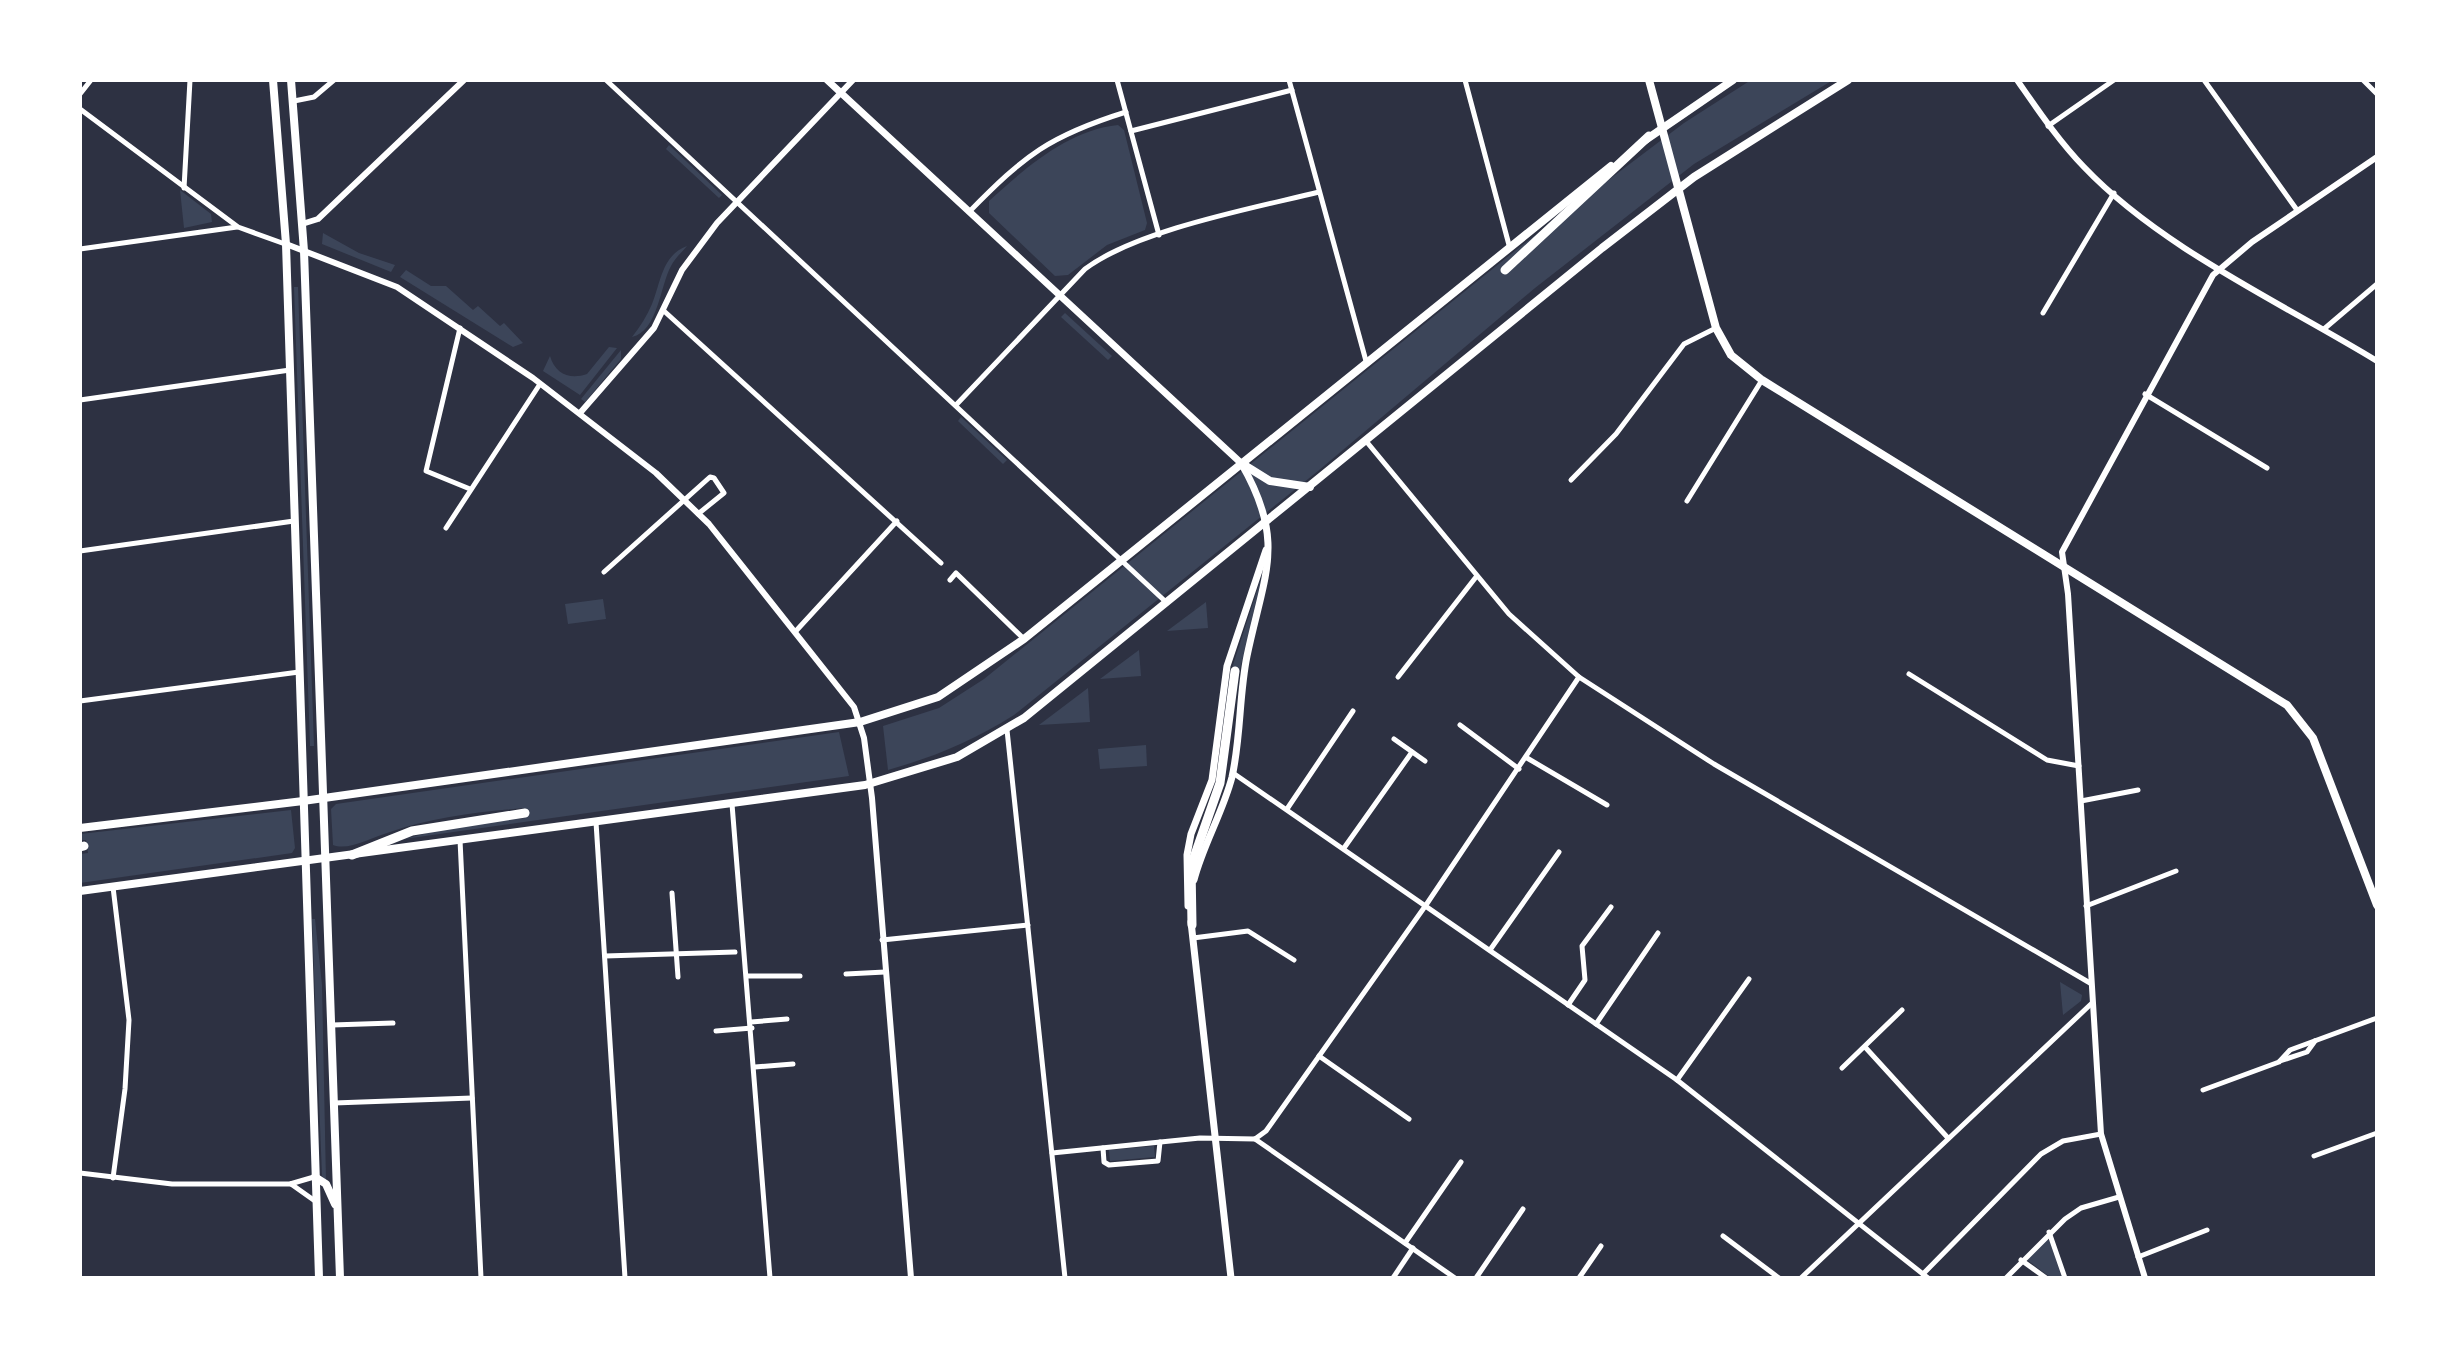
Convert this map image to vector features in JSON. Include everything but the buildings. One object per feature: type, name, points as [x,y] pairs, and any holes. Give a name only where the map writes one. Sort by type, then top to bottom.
[{"type":"highway","points":[[1505,270],[1649,136]]},
{"type":"highway","points":[[1192,925],[1191,866],[1220,783],[1235,671]]},
{"type":"highway","points":[[352,855],[423,828],[525,813]]},
{"type":"main road","points":[[273,80],[286,244],[319,1278]]},
{"type":"main road","points":[[291,80],[304,251],[340,1278]]},
{"type":"main road","points":[[827,80],[1241,463],[1270,481],[1310,487]]},
{"type":"main road","points":[[1649,80],[1716,328],[1727,350],[1762,380],[2280,699],[2300,717],[2313,738],[2377,905]]},
{"type":"main road","points":[[80,828],[303,801],[860,722],[938,697],[1024,639],[1509,245],[1649,136],[1733,80]]},
{"type":"main road","points":[[80,891],[305,863],[870,784],[957,757],[1007,730],[1679,188],[1848,80]]},
{"type":"main road","points":[[283,204],[293,220],[302,224]]},
{"type":"main road","points":[[1192,925],[1193,881],[1233,773],[1246,662],[1267,584],[1266,522],[1259,495],[1241,463]]},
{"type":"main road","points":[[1231,1278],[1185,878],[1191,834],[1212,780],[1229,656],[1268,541]]},
{"type":"main road","points":[[315,1177],[326,1184],[337,1210]]},
{"type":"street","points":[[80,94],[91,80]]},
{"type":"street","points":[[184,188],[190,80]]},
{"type":"street","points":[[293,101],[314,97],[334,80]]},
{"type":"street","points":[[302,224],[318,219],[464,80]]},
{"type":"street","points":[[606,80],[1167,603]]},
{"type":"street","points":[[580,413],[630,358],[664,311],[691,256],[737,202],[853,80]]},
{"type":"street","points":[[1118,80],[1159,235]]},
{"type":"street","points":[[1289,80],[1366,361]]},
{"type":"street","points":[[1465,80],[1509,245]]},
{"type":"street","points":[[2017,80],[2048,126],[2085,168],[2114,193],[2173,238],[2377,361]]},
{"type":"street","points":[[2048,126],[2114,80]]},
{"type":"street","points":[[2204,80],[2297,210]]},
{"type":"street","points":[[2363,80],[2377,94]]},
{"type":"street","points":[[1131,131],[1292,90]]},
{"type":"street","points":[[80,109],[238,227],[397,287],[460,327],[580,413],[656,473],[698,514],[845,693],[860,722],[870,784],[911,1278]]},
{"type":"street","points":[[969,212],[1033,151],[1078,128],[1126,112]]},
{"type":"street","points":[[2145,1278],[2101,1134],[2068,594],[2061,564],[2065,542],[2145,394],[2220,267],[2297,210],[2377,157]]},
{"type":"street","points":[[956,405],[1085,269],[1108,253],[1159,235],[1319,192]]},
{"type":"street","points":[[2043,313],[2114,193]]},
{"type":"street","points":[[80,249],[238,227]]},
{"type":"street","points":[[2324,329],[2377,284]]},
{"type":"street","points":[[664,311],[941,563]]},
{"type":"street","points":[[460,327],[426,471],[470,489]]},
{"type":"street","points":[[1571,480],[1616,434],[1684,344],[1716,328]]},
{"type":"street","points":[[80,400],[290,370]]},
{"type":"street","points":[[1687,501],[1762,380]]},
{"type":"street","points":[[446,528],[540,384]]},
{"type":"street","points":[[2145,394],[2267,468]]},
{"type":"street","points":[[1366,441],[1527,632],[1579,677],[1714,764],[2090,983]]},
{"type":"street","points":[[604,572],[710,477],[714,478],[725,490],[724,493],[698,514]]},
{"type":"street","points":[[80,551],[294,521]]},
{"type":"street","points":[[795,632],[897,521]]},
{"type":"street","points":[[950,580],[956,573],[1024,639]]},
{"type":"street","points":[[1398,677],[1477,576]]},
{"type":"street","points":[[80,701],[299,672]]},
{"type":"street","points":[[1909,674],[2047,760],[2079,766]]},
{"type":"street","points":[[1255,1139],[1266,1131],[1426,905],[1579,677]]},
{"type":"street","points":[[1287,809],[1353,711]]},
{"type":"street","points":[[1460,725],[1519,769]]},
{"type":"street","points":[[1007,730],[1065,1278]]},
{"type":"street","points":[[1394,739],[1425,761]]},
{"type":"street","points":[[1344,848],[1412,752]]},
{"type":"street","points":[[1527,758],[1607,805]]},
{"type":"street","points":[[1233,773],[1677,1080],[1925,1276],[2041,1154],[2063,1141],[2101,1134]]},
{"type":"street","points":[[2081,801],[2138,790]]},
{"type":"street","points":[[732,804],[770,1278]]},
{"type":"street","points":[[596,821],[625,1278]]},
{"type":"street","points":[[460,839],[481,1278]]},
{"type":"street","points":[[1490,950],[1559,852]]},
{"type":"street","points":[[2086,906],[2176,871]]},
{"type":"street","points":[[113,887],[129,1020],[125,1089],[113,1178]]},
{"type":"street","points":[[672,893],[678,977]]},
{"type":"street","points":[[1568,1005],[1585,980],[1582,946],[1611,907]]},
{"type":"street","points":[[882,940],[1028,925]]},
{"type":"street","points":[[1193,938],[1248,931],[1294,960]]},
{"type":"street","points":[[1596,1024],[1658,933]]},
{"type":"street","points":[[605,956],[735,952]]},
{"type":"street","points":[[846,974],[885,972]]},
{"type":"street","points":[[747,976],[800,976]]},
{"type":"street","points":[[1677,1080],[1749,979]]},
{"type":"street","points":[[1801,1278],[2091,1004]]},
{"type":"street","points":[[1842,1068],[1902,1010]]},
{"type":"street","points":[[2203,1090],[2279,1062],[2290,1050],[2377,1018]]},
{"type":"street","points":[[716,1031],[787,1019]]},
{"type":"street","points":[[331,1025],[393,1023]]},
{"type":"street","points":[[1865,1047],[1948,1138]]},
{"type":"street","points":[[1319,1056],[1409,1119]]},
{"type":"street","points":[[755,1067],[793,1064]]},
{"type":"street","points":[[334,1103],[472,1098]]},
{"type":"street","points":[[2314,1156],[2377,1133]]},
{"type":"street","points":[[1052,1153],[1215,1138],[1255,1139],[1455,1278]]},
{"type":"street","points":[[1103,1148],[1104,1162],[1109,1165],[1158,1161],[1160,1142]]},
{"type":"street","points":[[1405,1243],[1461,1162]]},
{"type":"street","points":[[80,1173],[172,1184],[290,1184],[315,1177]]},
{"type":"street","points":[[290,1184],[316,1202]]},
{"type":"street","points":[[2006,1278],[2049,1232],[2081,1208],[2119,1197]]},
{"type":"street","points":[[1476,1278],[1523,1209]]},
{"type":"street","points":[[2137,1257],[2207,1230]]},
{"type":"street","points":[[2049,1232],[2065,1278]]},
{"type":"street","points":[[1723,1236],[1779,1278]]},
{"type":"street","points":[[1579,1278],[1601,1246]]},
{"type":"street","points":[[1393,1278],[1413,1248]]},
{"type":"street","points":[[2021,1260],[2046,1278]]},
{"type":"shaded area","points":[[1751,80],[1833,80],[1694,164],[1535,288],[1318,471],[1014,715],[953,747],[888,770],[883,726],[939,708],[984,679],[1521,246],[1684,123]]},
{"type":"shaded area","points":[[1118,125],[1124,130],[1147,223],[1145,230],[1107,245],[1068,275],[1055,276],[989,213],[989,201],[1032,164],[1064,143],[1100,128]]},
{"type":"shaded area","points":[[669,145],[722,195],[719,198],[666,149]]},
{"type":"shaded area","points":[[180,190],[211,214],[212,222],[184,228]]},
{"type":"shaded area","points":[[323,233],[359,253],[395,265],[391,272],[322,244]]},
{"type":"shaded area","points":[[687,246],[671,266],[648,326],[632,337],[650,308],[667,263]]},
{"type":"shaded area","points":[[406,270],[431,286],[446,286],[473,310],[478,306],[500,326],[504,323],[523,343],[513,347],[400,277]]},
{"type":"shaded area","points":[[294,287],[298,287],[314,746],[310,746]]},
{"type":"shaded area","points":[[1065,313],[1112,356],[1108,360],[1061,317]]},
{"type":"shaded area","points":[[609,347],[617,348],[580,395],[543,371],[550,356],[564,374],[587,374]]},
{"type":"shaded area","points":[[621,350],[621,359],[585,402],[581,399]]},
{"type":"shaded area","points":[[961,417],[1007,460],[1003,464],[958,421]]},
{"type":"shaded area","points":[[1263,572],[1240,669],[1232,668]]},
{"type":"shaded area","points":[[603,599],[606,619],[568,624],[565,604]]},
{"type":"shaded area","points":[[1206,602],[1208,628],[1167,631]]},
{"type":"shaded area","points":[[1139,650],[1141,676],[1100,679]]},
{"type":"shaded area","points":[[1088,688],[1090,722],[1039,725]]},
{"type":"shaded area","points":[[839,732],[849,776],[404,839],[451,827],[525,818],[524,808],[472,813],[404,827],[352,845],[333,845],[331,809],[336,804]]},
{"type":"shaded area","points":[[1146,745],[1147,766],[1100,769],[1098,749]]},
{"type":"shaded area","points":[[291,810],[295,848],[292,853],[80,883],[80,854],[88,853],[86,840],[80,840],[80,834]]},
{"type":"shaded area","points":[[312,919],[315,919],[322,985],[326,1181],[322,1176]]},
{"type":"shaded area","points":[[2060,982],[2082,995],[2081,1001],[2063,1015]]},
{"type":"shaded area","points":[[1154,1146],[1155,1157],[1110,1161],[1109,1150]]},
{"type":"shaded area","points":[[2047,1238],[2062,1278],[2051,1278],[2026,1259]]}]
